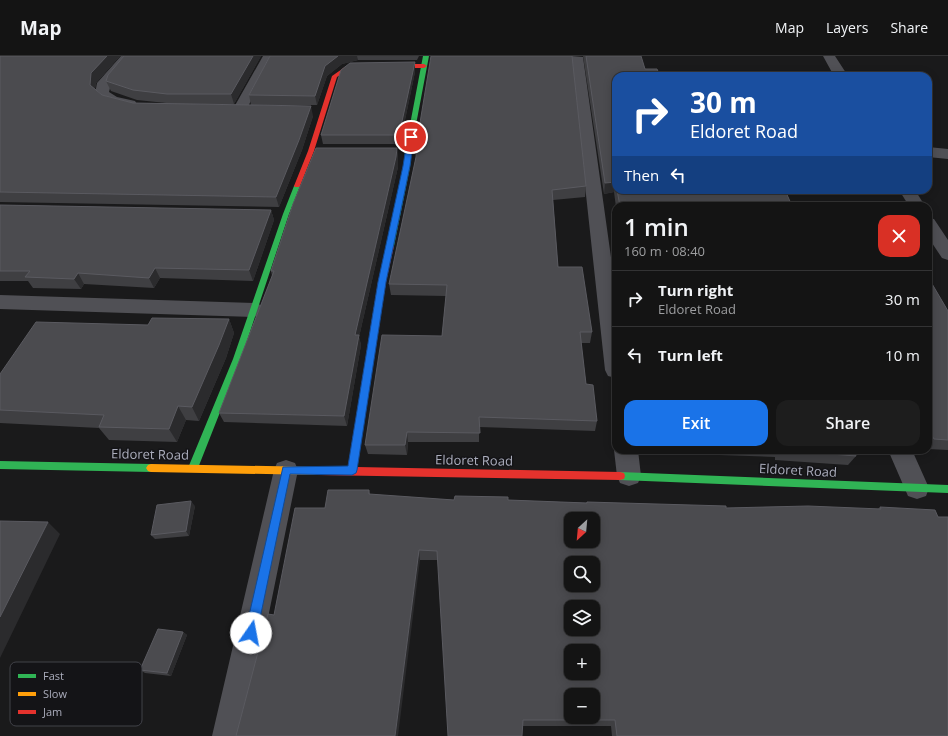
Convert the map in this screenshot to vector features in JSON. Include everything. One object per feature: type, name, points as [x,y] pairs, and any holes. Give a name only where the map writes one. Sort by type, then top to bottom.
[{"type":"street","points":[[128,56],[104,83],[102,94],[112,100],[142,108]]},
{"type":"street","points":[[240,109],[269,56]]},
{"type":"street","points":[[352,470],[382,282],[407,166],[400,151],[426,56]]},
{"type":"street","points":[[829,56],[838,72]]},
{"type":"street","points":[[577,57],[612,338]]},
{"type":"street","points":[[193,468],[237,358],[254,310],[278,214],[318,151],[322,111],[335,76],[347,68],[358,66],[424,66]]},
{"type":"street","points":[[225,109],[255,110]]},
{"type":"street","points":[[308,110],[322,111]]},
{"type":"street","points":[[932,152],[948,154]]},
{"type":"street","points":[[932,229],[948,254]]},
{"type":"street","points":[[0,302],[254,310]]},
{"type":"street","points":[[626,454],[629,476]]},
{"type":"street","points":[[902,454],[917,488]]},
{"type":"street","name":"Eldoret Road","points":[[0,465],[629,476],[948,489]]},
{"type":"street","points":[[228,736],[286,470]]},
{"type":"building","points":[[0,56],[107,56],[91,73],[90,85],[102,95],[133,103],[311,106],[276,197],[0,192]]},
{"type":"building","points":[[124,56],[253,56],[231,94],[167,94],[133,90],[106,81],[108,75]]},
{"type":"building","points":[[270,56],[338,56],[325,66],[315,96],[249,95]]},
{"type":"building","points":[[431,56],[572,56],[586,186],[552,190],[558,267],[582,267],[592,332],[580,332],[586,384],[593,385],[597,421],[479,417],[480,433],[407,432],[405,445],[365,445],[382,335],[442,336],[447,285],[389,284],[416,157],[417,141]]},
{"type":"building","points":[[586,56],[641,56],[645,69],[657,69],[658,72],[612,72],[612,182],[605,183]]},
{"type":"building","points":[[415,62],[399,135],[321,135],[341,70],[350,63]]},
{"type":"building","points":[[316,148],[397,148],[355,335],[359,335],[344,416],[219,413],[274,271],[271,271],[293,204]]},
{"type":"building","points":[[618,194],[787,194],[790,202],[619,202]]},
{"type":"building","points":[[0,205],[271,210],[249,270],[155,268],[149,278],[78,273],[74,279],[25,277],[30,271],[0,271]]},
{"type":"building","points":[[932,284],[948,311],[948,440],[934,439],[932,436]]},
{"type":"building","points":[[152,318],[229,319],[192,407],[178,406],[169,429],[99,427],[104,415],[0,410],[0,374],[36,322],[148,325]]},
{"type":"building","points":[[831,454],[855,454],[856,456]]},
{"type":"building","points":[[328,490],[369,490],[369,494],[454,500],[455,496],[508,497],[508,500],[726,506],[726,508],[808,506],[881,509],[880,507],[935,510],[938,517],[948,517],[948,736],[617,736],[615,720],[600,720],[600,688],[564,688],[564,720],[523,720],[522,736],[448,736],[437,551],[419,550],[395,736],[236,736],[268,614],[274,615],[295,508],[325,508]]},
{"type":"building","points":[[191,501],[186,531],[151,535],[157,505]]},
{"type":"building","points":[[0,521],[48,522],[0,617]]},
{"type":"building","points":[[158,629],[183,632],[167,673],[142,670],[142,665]]},
{"type":"traffic: fast","points":[[390,246],[407,167],[408,151],[426,56]]},
{"type":"traffic: fast","points":[[193,468],[237,359],[286,214],[297,186]]},
{"type":"traffic: fast","points":[[0,465],[151,468]]},
{"type":"traffic: fast","points":[[620,476],[948,489]]},
{"type":"traffic: slow","points":[[151,468],[317,471]]},
{"type":"traffic: jam","points":[[297,186],[311,151],[335,76],[347,68],[358,66],[424,66]]},
{"type":"traffic: jam","points":[[352,470],[382,282],[390,246]]},
{"type":"traffic: jam","points":[[317,471],[620,476]]},
{"type":"route","points":[[251,633],[286,470],[352,470],[382,282],[407,166],[411,137]]}]
